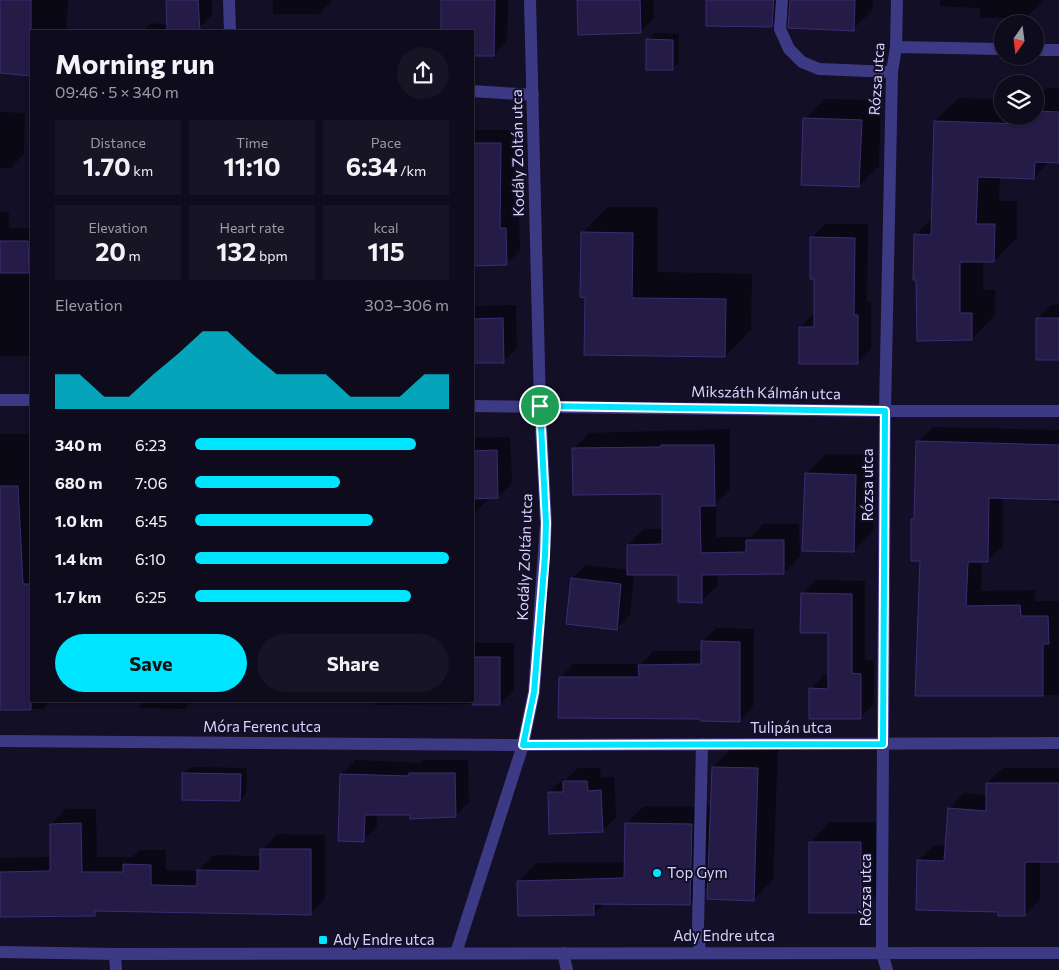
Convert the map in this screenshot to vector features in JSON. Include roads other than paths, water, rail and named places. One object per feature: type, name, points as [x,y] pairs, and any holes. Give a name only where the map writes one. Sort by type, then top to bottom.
[{"type":"street","points":[[229,0],[230,30]]},
{"type":"street","name":"Kodály Zoltán utca","points":[[456,953],[523,745],[534,692],[545,556],[546,523],[540,406],[530,0]]},
{"type":"street","points":[[782,0],[780,29],[789,49],[802,62],[819,69],[892,72]]},
{"type":"street","name":"Rózsa utca","points":[[887,970],[882,952],[885,411],[892,72],[896,47],[897,0]]},
{"type":"street","points":[[896,47],[994,49]]},
{"type":"street","points":[[1044,50],[1059,50]]},
{"type":"street","points":[[474,91],[533,95]]},
{"type":"street","points":[[0,400],[30,400]]},
{"type":"street","name":"Mikszáth Kálmán utca","points":[[474,406],[1059,411]]},
{"type":"street","name":"Móra Ferenc utca","points":[[0,741],[523,745]]},
{"type":"street","name":"Tulipán utca","points":[[523,745],[1059,743]]},
{"type":"street","points":[[700,953],[698,927],[702,744]]},
{"type":"street","name":"Ady Endre utca","points":[[0,952],[115,954],[1059,953]]},
{"type":"street","points":[[563,953],[567,970]]},
{"type":"street","points":[[115,954],[116,970]]},
{"type":"place","name":"Top Gym","points":[[657,873]]},
{"type":"place","name":"Ady Endre utca","points":[[323,940]]}]
